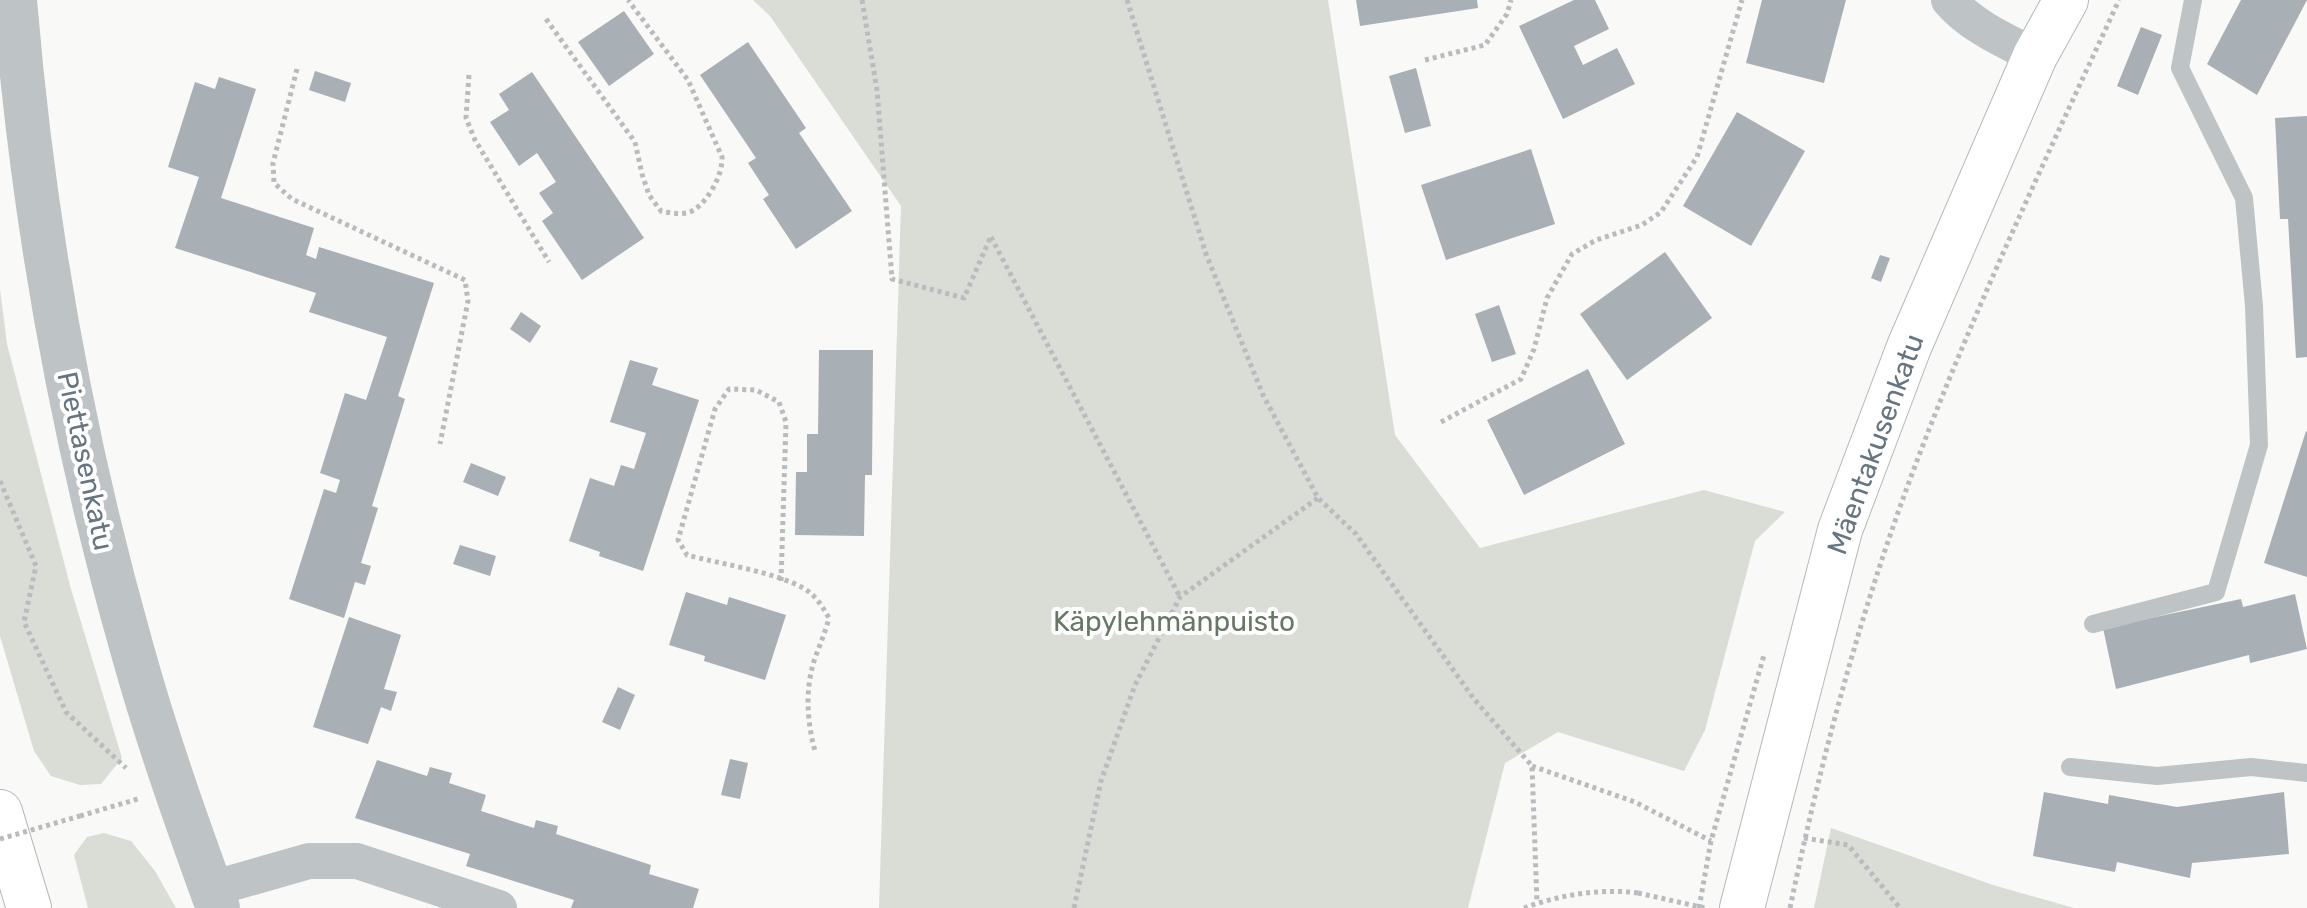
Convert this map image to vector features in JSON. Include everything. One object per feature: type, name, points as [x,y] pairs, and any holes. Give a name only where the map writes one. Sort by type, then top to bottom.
[{"type":"main road","name":"Mäentakusenkatu","points":[[1742,908],[1840,530],[1909,347],[2035,56],[2066,0]]},
{"type":"main road","points":[[0,812],[29,908]]},
{"type":"street","name":"Piettasenkatu","points":[[15,0],[22,86],[79,441],[132,652],[214,898]]},
{"type":"street","points":[[1949,0],[1985,29],[2035,56]]},
{"type":"street","points":[[214,898],[309,861],[357,861],[499,908]]},
{"type":"lane","points":[[2093,624],[2216,592],[2259,445],[2254,306],[2244,198],[2180,68],[2193,0]]},
{"type":"lane","points":[[2070,767],[2157,776],[2251,767],[2307,773]]},
{"type":"path","points":[[546,19],[635,142],[649,195],[661,211],[678,215],[694,210],[707,197],[723,169],[722,157],[688,80],[628,0]]},
{"type":"path","points":[[862,0],[877,90],[892,279],[964,298],[991,236],[1180,597]]},
{"type":"path","points":[[1127,0],[1206,254],[1263,395],[1318,498],[1356,534],[1474,699],[1532,766],[1635,802],[1711,841]]},
{"type":"path","points":[[1425,60],[1485,45],[1507,14],[1511,0]]},
{"type":"path","points":[[1441,422],[1521,379],[1534,349],[1547,298],[1572,254],[1596,240],[1642,225],[1661,212],[1697,157],[1742,0]]},
{"type":"path","points":[[1790,908],[1804,838],[1865,610],[1915,467],[1973,322],[2119,0]]},
{"type":"path","points":[[297,69],[273,163],[274,183],[292,199],[465,280],[468,301],[440,444]]},
{"type":"path","points":[[469,75],[466,118],[475,140],[549,262]]},
{"type":"path","points":[[781,581],[786,422],[779,402],[756,390],[729,389],[715,409],[678,540],[687,555],[803,588],[819,600],[829,618],[814,663],[809,694],[809,729],[815,751]]},
{"type":"path","points":[[0,481],[36,566],[24,622],[66,712],[135,776]]},
{"type":"path","points":[[1074,908],[1101,781],[1135,685],[1180,597],[1318,498]]},
{"type":"path","points":[[1532,766],[1537,903]]},
{"type":"path","points":[[0,839],[80,816]]},
{"type":"path","points":[[1804,838],[1848,845],[1900,908]]},
{"type":"path","points":[[1524,908],[1615,890],[1705,908]]},
{"type":"green space","name":"Käpylehmänpuisto","points":[[753,0],[1328,0],[1395,435],[1480,548],[1704,490],[1785,512],[1755,541],[1705,730],[1684,771],[1558,732],[1505,763],[1468,908],[879,908],[901,206],[770,16]]},
{"type":"green space","points":[[0,289],[7,344],[71,589],[122,758],[101,784],[80,785],[51,776],[34,751],[0,636]]},
{"type":"green space","points":[[1831,828],[1993,885],[2074,908],[1814,908]]},
{"type":"green space","points":[[104,833],[131,841],[155,871],[176,908],[88,908],[74,855],[87,837]]},
{"type":"building","points":[[1356,0],[1477,0],[1478,8],[1360,26]]},
{"type":"building","points":[[1574,0],[1595,0],[1609,29],[1574,46],[1583,65],[1617,48],[1635,84],[1563,119],[1519,26]]},
{"type":"building","points":[[1762,0],[1846,0],[1824,83],[1746,63]]},
{"type":"building","points":[[2241,0],[2307,0],[2257,95],[2207,64]]},
{"type":"building","points":[[624,11],[654,54],[609,86],[578,42]]},
{"type":"building","points":[[2141,27],[2162,35],[2138,95],[2117,86]]},
{"type":"building","points":[[748,42],[806,128],[799,133],[852,211],[796,249],[763,199],[769,195],[748,163],[756,158],[700,75]]},
{"type":"building","points":[[1416,68],[1431,126],[1405,133],[1389,76]]},
{"type":"building","points":[[315,71],[351,83],[345,102],[309,90]]},
{"type":"building","points":[[532,72],[644,238],[582,280],[542,221],[553,213],[539,193],[556,182],[537,153],[519,166],[490,122],[509,110],[499,94]]},
{"type":"building","points":[[219,77],[256,89],[221,198],[314,228],[306,255],[316,259],[319,247],[434,283],[398,396],[405,399],[372,506],[378,508],[361,563],[371,566],[365,585],[355,582],[344,618],[289,599],[324,489],[336,493],[340,480],[320,473],[345,393],[366,400],[387,337],[309,312],[316,293],[175,248],[199,177],[168,167],[195,82],[215,89]]},
{"type":"building","points":[[1737,112],[1805,151],[1751,246],[1683,206]]},
{"type":"building","points":[[2307,116],[2307,357],[2296,358],[2288,219],[2280,219],[2275,118]]},
{"type":"building","points":[[1531,149],[1555,224],[1446,260],[1421,185]]},
{"type":"building","points":[[1665,252],[1712,318],[1627,380],[1580,314]]},
{"type":"building","points":[[1880,255],[1890,258],[1881,282],[1871,278]]},
{"type":"building","points":[[1499,305],[1516,354],[1492,362],[1475,314]]},
{"type":"building","points":[[521,312],[541,326],[530,343],[510,329]]},
{"type":"building","points":[[819,350],[873,350],[872,475],[865,475],[864,536],[795,535],[796,472],[807,472],[807,434],[818,434]]},
{"type":"building","points":[[630,360],[658,368],[652,385],[699,400],[643,571],[599,556],[600,552],[569,541],[590,478],[614,486],[621,465],[634,469],[646,433],[610,422]]},
{"type":"building","points":[[1588,369],[1625,444],[1524,495],[1487,420]]},
{"type":"building","points":[[2307,432],[2307,577],[2264,563]]},
{"type":"building","points":[[471,463],[506,477],[498,496],[463,482]]},
{"type":"building","points":[[460,545],[496,556],[490,576],[453,564]]},
{"type":"building","points":[[686,592],[727,605],[729,597],[786,615],[765,680],[704,661],[705,656],[669,645]]},
{"type":"building","points":[[2295,594],[2307,649],[2250,663],[2249,655],[2116,689],[2103,628],[2241,599],[2243,607]]},
{"type":"building","points":[[349,617],[401,635],[384,689],[397,692],[391,711],[381,707],[368,744],[313,727]]},
{"type":"building","points":[[618,687],[635,695],[620,730],[602,722]]},
{"type":"building","points":[[730,759],[748,763],[740,799],[721,795]]},
{"type":"building","points":[[377,760],[427,776],[430,767],[452,773],[449,783],[486,795],[481,811],[534,828],[536,820],[558,826],[556,834],[651,865],[649,874],[699,889],[693,908],[571,908],[574,900],[466,866],[470,854],[355,818]]},
{"type":"building","points":[[2044,792],[2108,804],[2109,795],[2177,807],[2284,792],[2289,854],[2192,863],[2190,878],[2117,862],[2115,872],[2033,856]]}]
